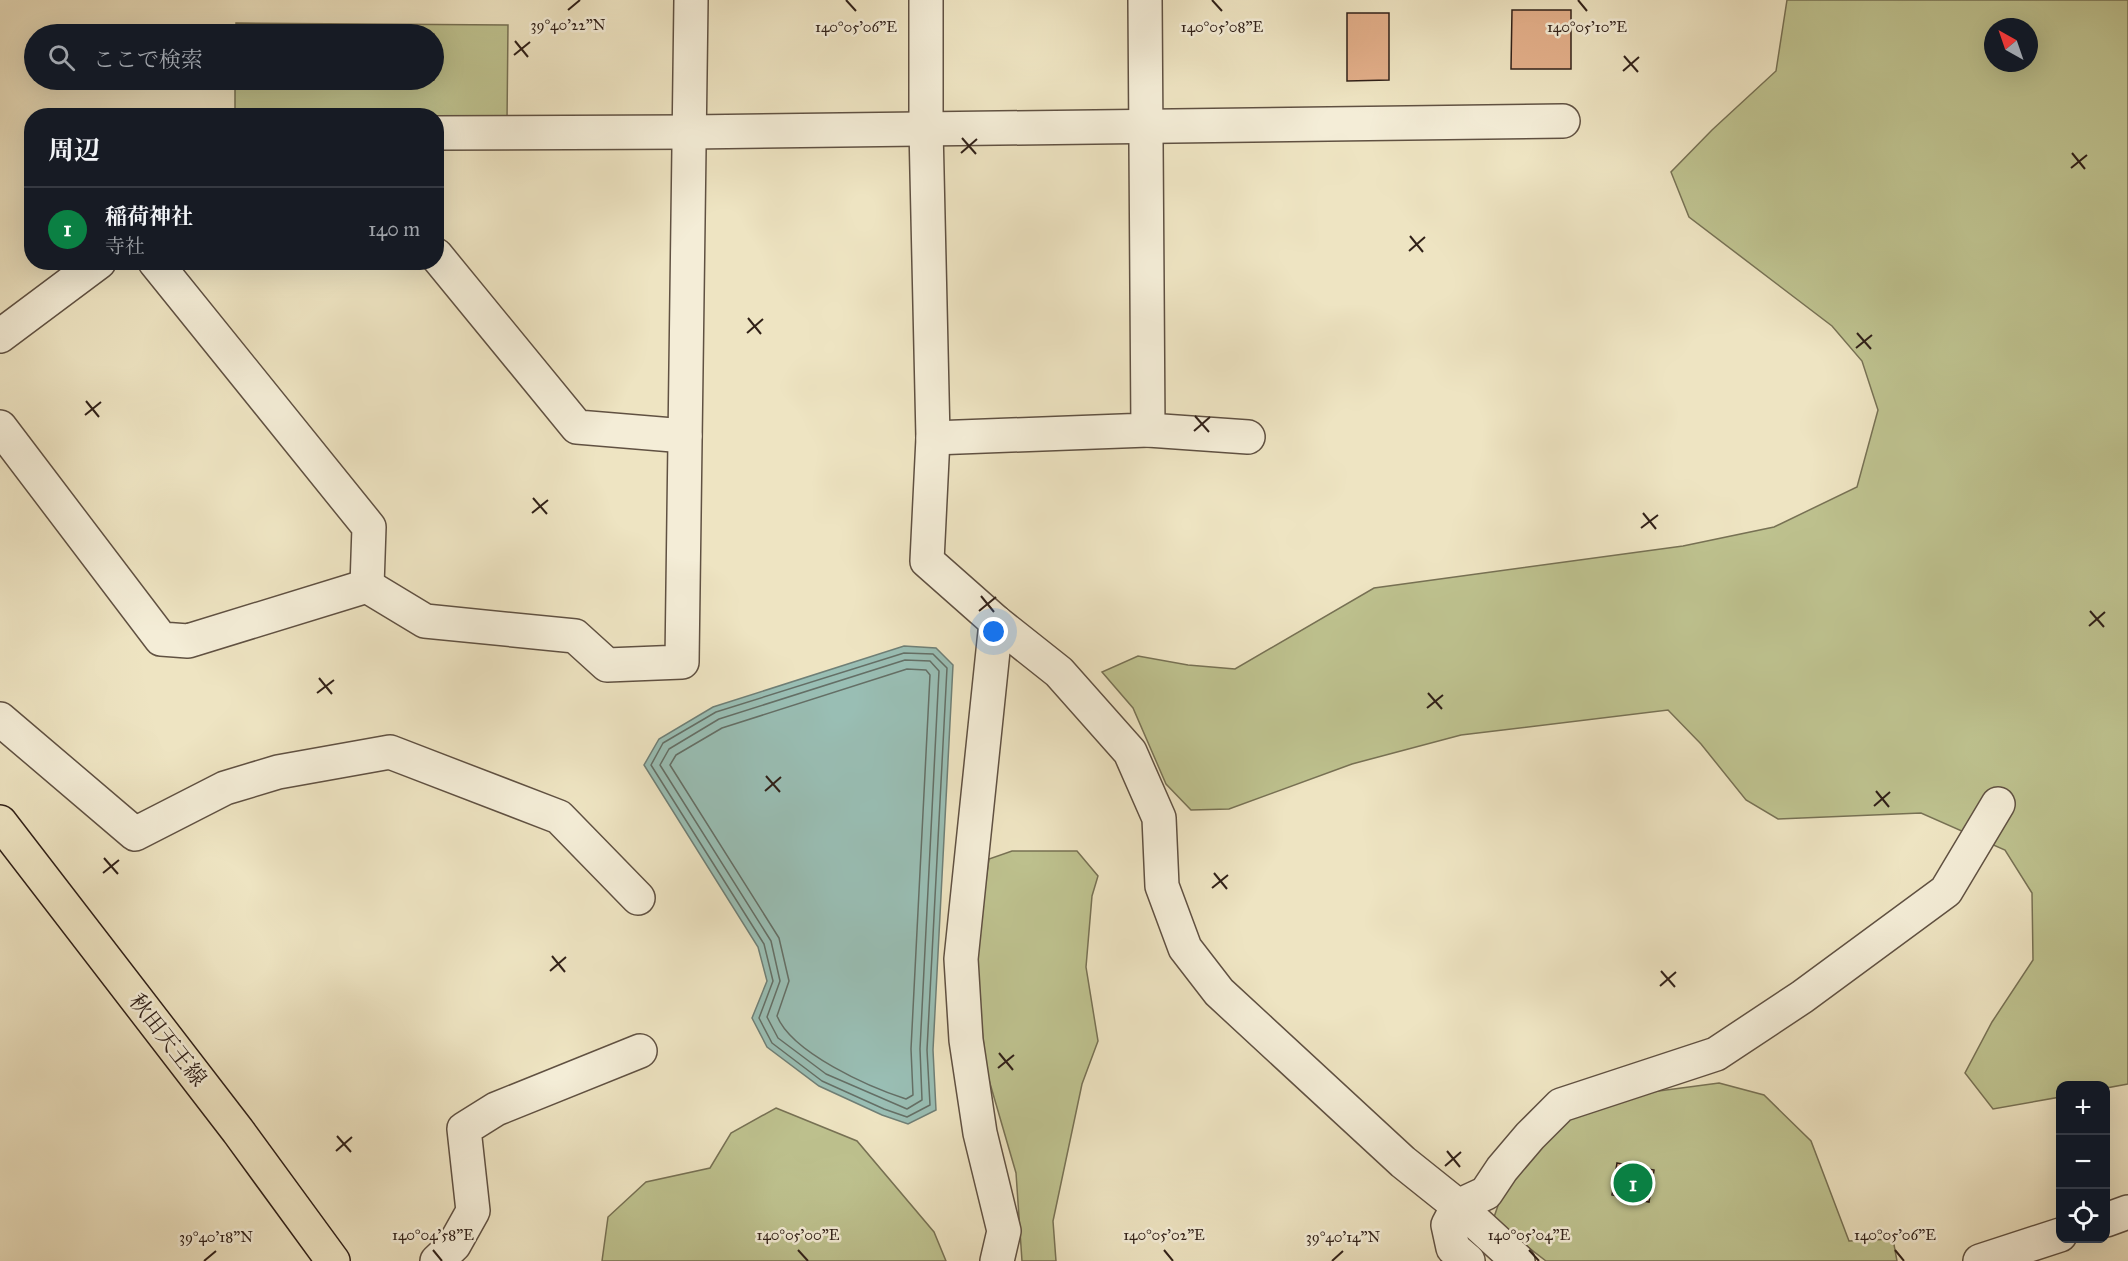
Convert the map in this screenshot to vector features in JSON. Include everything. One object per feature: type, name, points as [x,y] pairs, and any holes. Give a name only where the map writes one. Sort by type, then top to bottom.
[{"type":"main road","name":"秋田天王線","points":[[0,822],[238,1131],[333,1261]]},
{"type":"street","points":[[0,427],[161,639],[188,641],[367,586],[425,621],[575,636],[607,665],[682,662],[692,0]]},
{"type":"street","points":[[926,0],[926,128],[933,438],[927,561],[996,622],[1059,672],[1130,753],[1159,818],[1162,886],[1185,948],[1219,992],[1403,1162],[1458,1206],[1518,1261]]},
{"type":"street","points":[[1145,0],[1148,430]]},
{"type":"street","points":[[444,133],[1563,121]]},
{"type":"street","points":[[444,265],[577,428],[685,436]]},
{"type":"street","points":[[0,336],[88,270]]},
{"type":"street","points":[[161,270],[369,527],[367,586]]},
{"type":"street","points":[[933,438],[1148,430],[1248,437]]},
{"type":"street","points":[[996,622],[961,959],[966,1040],[980,1133],[1004,1231],[997,1261]]},
{"type":"street","points":[[0,719],[135,834],[225,788],[278,772],[390,752],[559,818],[638,898]]},
{"type":"street","points":[[1468,1261],[1453,1248],[1448,1225],[1458,1206],[1486,1193],[1509,1161],[1561,1105],[1716,1054],[1802,997],[1946,891],[1998,804]]},
{"type":"street","points":[[437,1261],[454,1245],[473,1211],[464,1130],[496,1109],[640,1051]]},
{"type":"street","points":[[2110,1219],[2128,1212]]},
{"type":"street","points":[[1980,1261],[2056,1236]]},
{"type":"green space","points":[[1787,0],[2128,0],[2128,1084],[2110,1087],[2110,1081],[2056,1081],[2056,1098],[1993,1109],[1965,1073],[1992,1022],[2033,960],[2032,893],[2005,850],[1921,813],[1778,819],[1746,800],[1701,744],[1668,710],[1461,735],[1352,764],[1229,809],[1191,810],[1166,784],[1133,708],[1102,672],[1138,656],[1188,665],[1235,669],[1374,588],[1683,546],[1774,527],[1857,487],[1878,410],[1862,361],[1832,326],[1689,217],[1671,172],[1712,130],[1776,71]]},
{"type":"green space","points":[[236,23],[372,24],[236,24]]},
{"type":"green space","points":[[444,25],[508,25],[507,121],[444,121],[444,108],[235,108],[235,90],[444,90]]},
{"type":"green space","points":[[1012,851],[1077,851],[1098,876],[1092,896],[1086,967],[1098,1041],[1082,1084],[1053,1221],[1056,1261],[1022,1261],[1016,1173],[987,1073],[974,961],[989,859]]},
{"type":"green space","points":[[1719,1083],[1764,1095],[1811,1141],[1849,1241],[1893,1239],[1897,1261],[1546,1261],[1493,1220],[1510,1171],[1566,1120],[1621,1096]]},
{"type":"green space","points":[[776,1108],[857,1141],[934,1232],[946,1261],[602,1261],[608,1217],[646,1182],[710,1168],[731,1133]]},
{"type":"water","points":[[904,646],[936,648],[953,665],[933,1050],[936,1110],[908,1124],[882,1115],[819,1086],[767,1047],[752,1018],[767,981],[758,947],[644,765],[659,739],[713,707]]},
{"type":"building","points":[[1512,10],[1571,10],[1571,69],[1511,69]]},
{"type":"building","points":[[1347,13],[1389,13],[1389,80],[1347,81]]},
{"type":"building","points":[[1617,1163],[1654,1170],[1649,1202],[1612,1195]]},
{"type":"place","name":"稲荷神社","points":[[1633,1183]]}]
